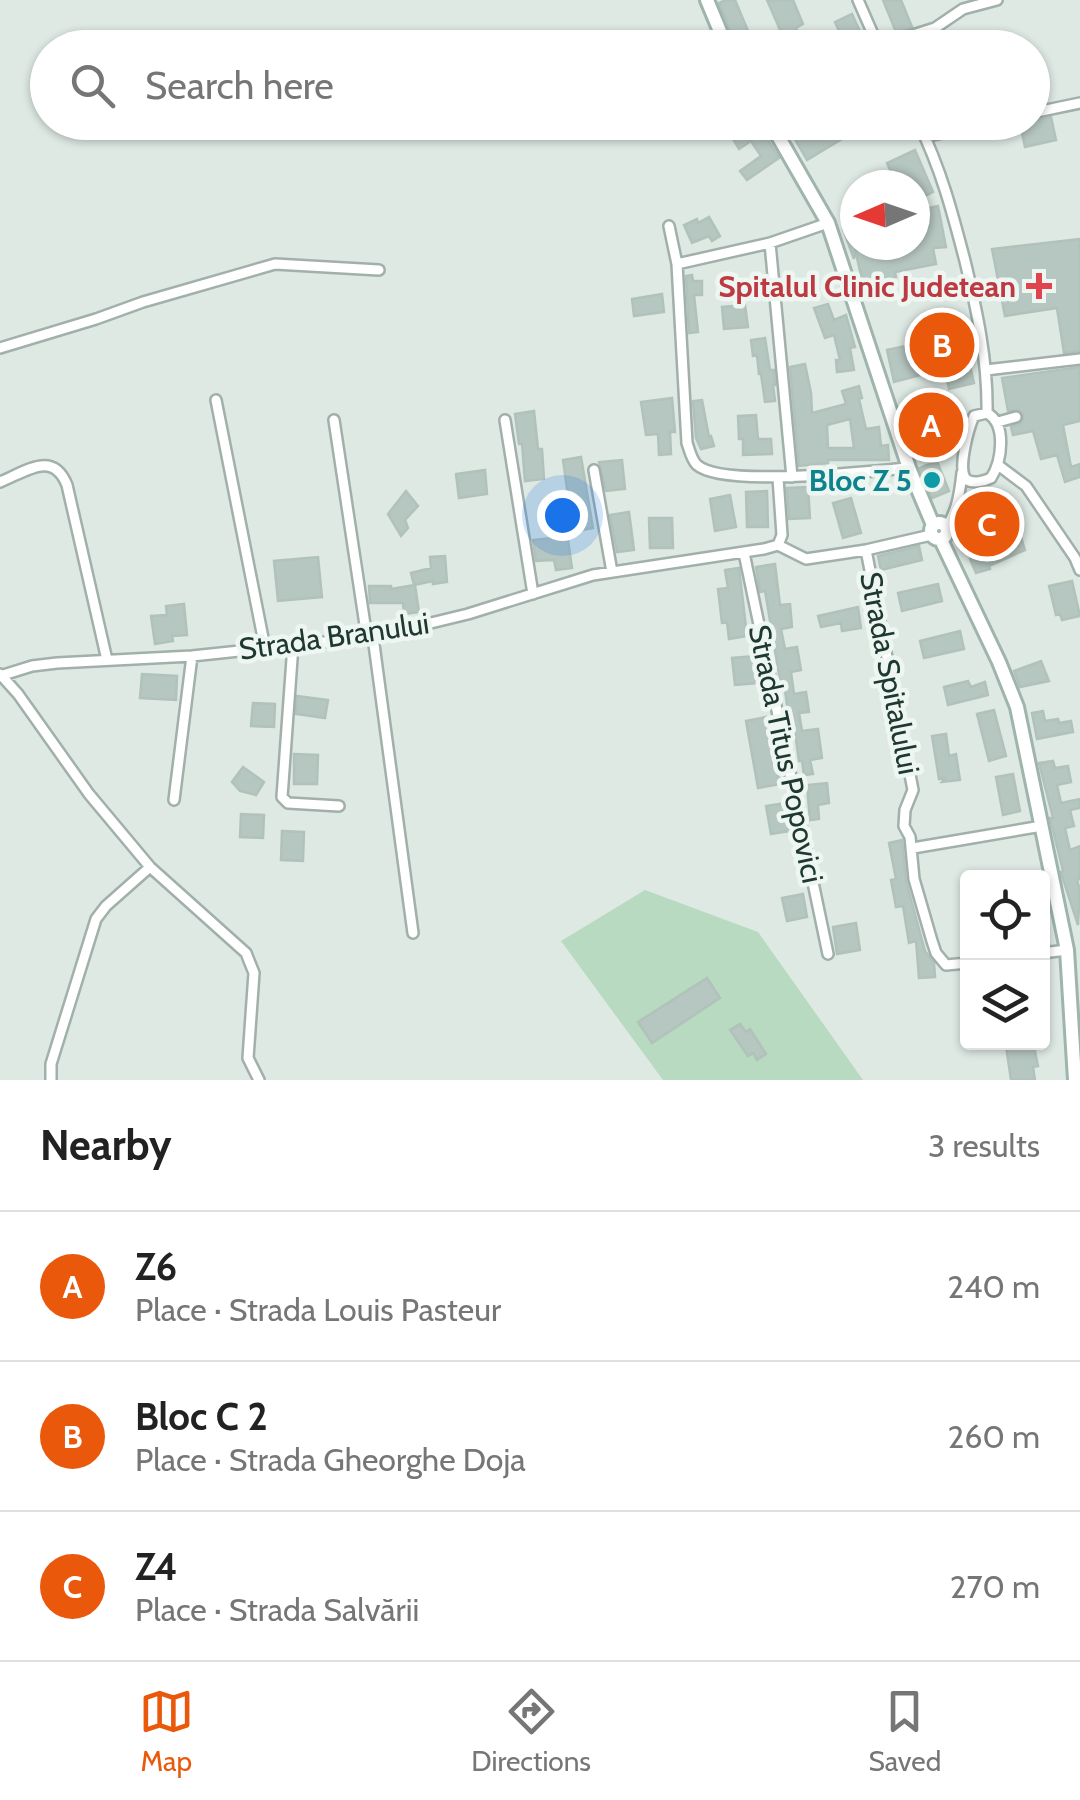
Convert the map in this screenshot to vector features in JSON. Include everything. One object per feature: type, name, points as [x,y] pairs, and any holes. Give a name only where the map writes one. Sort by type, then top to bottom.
[{"type":"main road","points":[[706,0],[720,30]]},
{"type":"main road","points":[[780,140],[828,223],[909,468],[1017,706],[1067,950],[1074,1080]]},
{"type":"street","points":[[858,0],[871,30]]},
{"type":"street","points":[[929,30],[963,9],[997,0]]},
{"type":"street","points":[[1050,109],[1080,102]]},
{"type":"street","points":[[926,140],[948,194],[969,277],[986,370],[986,413]]},
{"type":"street","points":[[677,264],[770,243],[828,223]]},
{"type":"street","points":[[670,226],[677,264],[687,443],[698,466],[710,472],[778,478],[909,468]]},
{"type":"street","points":[[770,243],[792,477]]},
{"type":"street","points":[[0,348],[275,264],[378,270]]},
{"type":"street","points":[[986,370],[1080,359]]},
{"type":"street","points":[[216,400],[265,648]]},
{"type":"street","points":[[938,532],[952,518],[971,421],[978,414],[986,413],[998,422],[998,465],[991,478]]},
{"type":"street","points":[[998,422],[1016,418]]},
{"type":"street","points":[[334,420],[413,933]]},
{"type":"street","points":[[505,420],[533,594]]},
{"type":"street","points":[[0,482],[40,466],[52,465],[62,471],[108,660]]},
{"type":"street","points":[[998,465],[1026,486],[1080,570]]},
{"type":"street","points":[[963,469],[967,479],[974,481],[1009,474]]},
{"type":"street","points":[[594,470],[612,572]]},
{"type":"street","points":[[778,478],[782,534],[778,545]]},
{"type":"street","points":[[960,492],[974,481]]},
{"type":"street","name":"Strada Branului","points":[[1,675],[32,666],[192,656],[370,637],[468,614],[612,572],[778,545],[806,559],[866,550],[938,532]]},
{"type":"street","name":"Strada Spitalului","points":[[866,550],[913,790],[903,817],[913,848],[914,879],[936,954],[946,965],[960,963]]},
{"type":"street","name":"Strada Titus Popovici","points":[[744,553],[828,954]]},
{"type":"street","points":[[293,645],[282,797],[288,803],[339,806]]},
{"type":"street","points":[[174,800],[192,656]]},
{"type":"street","points":[[1,675],[89,794],[150,867],[238,944],[252,964],[247,1048],[258,1080]]},
{"type":"street","points":[[913,848],[1042,826]]},
{"type":"street","points":[[51,1080],[51,1064],[96,920],[150,867]]},
{"type":"street","points":[[1050,952],[1067,950]]},
{"type":"green space","points":[[645,890],[758,932],[863,1080],[663,1080],[561,941]]},
{"type":"building","points":[[735,0],[748,30],[730,30],[719,3]]},
{"type":"building","points":[[767,0],[793,0],[803,24],[797,30],[780,30]]},
{"type":"building","points":[[883,0],[901,0],[912,27],[895,30]]},
{"type":"building","points":[[852,14],[860,30],[839,30],[835,22]]},
{"type":"building","points":[[1050,117],[1056,140],[1025,147],[1023,140],[1050,140]]},
{"type":"building","points":[[734,140],[768,140],[779,158],[747,180],[740,171],[761,156],[751,141],[739,149]]},
{"type":"building","points":[[795,140],[840,140],[807,160]]},
{"type":"building","points":[[915,150],[924,170],[890,170],[887,163]]},
{"type":"building","points":[[938,206],[946,247],[933,248],[936,264],[895,272],[896,277],[863,284],[858,260],[930,260],[930,208]]},
{"type":"building","points":[[709,217],[720,236],[692,243],[684,225]]},
{"type":"building","name":"Spitalul Clinic Judetean","points":[[1080,239],[1080,351],[1064,353],[1057,308],[1005,316],[992,249]]},
{"type":"building","points":[[692,275],[693,281],[702,281],[702,295],[694,295],[698,332],[689,333],[686,276]]},
{"type":"building","points":[[662,294],[664,312],[634,316],[632,299]]},
{"type":"building","points":[[828,304],[834,320],[846,315],[855,347],[850,348],[854,370],[837,372],[836,360],[840,360],[834,335],[825,338],[814,308]]},
{"type":"building","points":[[745,305],[748,327],[724,329],[722,307]]},
{"type":"building","points":[[961,328],[974,383],[949,389],[942,357],[933,356],[917,359],[920,375],[894,382],[887,350],[920,343],[918,337]]},
{"type":"building","points":[[765,338],[770,370],[774,370],[775,401],[765,402],[751,340]]},
{"type":"building","points":[[805,364],[812,413],[846,404],[842,391],[859,386],[866,429],[879,427],[881,446],[888,445],[889,460],[828,460],[799,466],[790,367]],"holes":[[[850,419],[854,448],[828,448],[827,425]]]},
{"type":"building","points":[[1080,367],[1080,421],[1063,425],[1071,467],[1080,464],[1080,477],[1065,482],[1057,455],[1041,459],[1033,431],[1013,435],[1011,427],[1021,423],[1024,416],[1019,410],[1008,411],[1002,378]]},
{"type":"building","points":[[672,398],[675,432],[670,432],[671,454],[659,455],[658,434],[646,435],[641,402]]},
{"type":"building","points":[[702,400],[714,446],[701,449],[696,438],[693,401]]},
{"type":"building","points":[[534,411],[544,479],[525,481],[515,414]]},
{"type":"building","points":[[946,411],[950,430],[916,443],[911,420]]},
{"type":"building","points":[[756,415],[758,439],[771,439],[772,454],[743,455],[738,416]]},
{"type":"building","points":[[581,457],[593,528],[567,533],[572,568],[556,570],[554,560],[536,561],[533,540],[552,538],[550,528],[572,524],[563,460]]},
{"type":"building","points":[[622,460],[625,489],[606,491],[599,462]]},
{"type":"building","name":"Bloc Z 5","points":[[937,461],[949,491],[932,498],[920,468]]},
{"type":"building","points":[[485,470],[487,494],[459,498],[456,474]]},
{"type":"building","points":[[808,487],[810,518],[789,519],[787,488]]},
{"type":"building","points":[[406,491],[418,506],[405,520],[408,528],[401,536],[388,514]]},
{"type":"building","points":[[767,491],[768,527],[747,527],[746,492]]},
{"type":"building","points":[[730,495],[736,527],[715,531],[710,499]]},
{"type":"building","points":[[851,498],[861,533],[843,538],[833,503]]},
{"type":"building","points":[[1000,506],[1010,539],[1020,534],[1025,550],[976,573],[970,559],[988,552],[982,536],[971,539],[966,520]]},
{"type":"building","points":[[629,512],[634,550],[617,552],[610,515]]},
{"type":"building","points":[[649,518],[672,518],[673,548],[650,548]]},
{"type":"building","points":[[919,546],[922,560],[881,570],[878,556]]},
{"type":"building","points":[[445,556],[447,582],[414,585],[411,573],[431,568],[430,557]]},
{"type":"building","points":[[318,557],[322,597],[278,601],[274,561]]},
{"type":"building","points":[[775,564],[780,605],[790,604],[792,627],[781,629],[785,649],[797,647],[801,670],[791,672],[794,694],[806,692],[809,712],[799,713],[802,731],[818,729],[822,758],[810,760],[813,774],[804,775],[795,733],[791,734],[765,591],[760,592],[756,567]]},
{"type":"building","points":[[739,568],[747,636],[729,639],[727,622],[722,623],[718,589],[728,588],[725,570]]},
{"type":"building","points":[[1072,581],[1080,616],[1062,620],[1060,614],[1056,615],[1049,586]]},
{"type":"building","points":[[938,584],[942,601],[902,611],[898,593]]},
{"type":"building","points":[[415,585],[419,612],[404,614],[403,603],[370,603],[369,586],[391,589]]},
{"type":"building","points":[[184,604],[187,635],[172,636],[173,641],[155,644],[151,616],[167,615],[166,606]]},
{"type":"building","points":[[858,607],[861,628],[842,631],[841,623],[821,627],[818,616]]},
{"type":"building","points":[[960,631],[964,649],[924,658],[920,641]]},
{"type":"building","points":[[755,656],[758,683],[735,685],[732,658]]},
{"type":"building","points":[[1041,661],[1049,681],[1020,687],[1014,671]]},
{"type":"building","points":[[142,674],[177,676],[176,700],[140,698]]},
{"type":"building","points":[[968,681],[971,687],[985,682],[988,695],[948,705],[944,687]]},
{"type":"building","points":[[297,696],[328,700],[325,718],[296,714]]},
{"type":"building","points":[[253,703],[275,704],[274,727],[251,726]]},
{"type":"building","points":[[994,710],[1006,756],[989,761],[977,714]]},
{"type":"building","points":[[1043,711],[1045,721],[1071,721],[1073,732],[1037,739],[1032,713]]},
{"type":"building","points":[[766,717],[780,784],[758,788],[746,721]]},
{"type":"building","points":[[946,734],[949,756],[956,754],[960,780],[942,782],[945,778],[939,779],[932,736]]},
{"type":"building","points":[[294,754],[318,755],[317,784],[294,784]]},
{"type":"building","points":[[1053,761],[1055,768],[1068,766],[1071,782],[1057,785],[1061,803],[1080,799],[1080,808],[1070,810],[1074,826],[1065,828],[1070,850],[1080,846],[1078,925],[1061,872],[1039,763]]},
{"type":"building","points":[[243,767],[264,782],[256,795],[240,791],[232,782]]},
{"type":"building","points":[[1013,774],[1020,811],[1003,815],[996,777]]},
{"type":"building","points":[[827,783],[829,803],[818,805],[819,819],[810,820],[807,785]]},
{"type":"building","points":[[786,803],[790,831],[771,834],[766,806]]},
{"type":"building","points":[[241,814],[264,815],[263,838],[240,837]]},
{"type":"building","points":[[282,831],[304,832],[303,861],[281,860]]},
{"type":"building","points":[[902,840],[906,881],[925,951],[934,963],[935,977],[919,978],[916,941],[909,943],[903,906],[896,907],[891,880],[896,879],[889,843]]},
{"type":"building","points":[[803,894],[807,917],[787,921],[782,898]]},
{"type":"building","points":[[856,923],[860,950],[837,954],[833,927]]},
{"type":"building","points":[[707,978],[720,998],[652,1043],[638,1022]]},
{"type":"building","points":[[740,1024],[746,1032],[750,1029],[766,1054],[757,1060],[753,1053],[748,1056],[730,1030]]},
{"type":"building","points":[[1007,1050],[1035,1050],[1038,1066],[1033,1067],[1035,1080],[1011,1080]]},
{"type":"place","name":"Spitalul Clinic Judetean","points":[[1039,286]]},
{"type":"place","name":"Bloc C 2","points":[[942,345]]},
{"type":"place","name":"Z6","points":[[931,425]]},
{"type":"place","name":"Bloc Z 5","points":[[932,480]]},
{"type":"place","name":"Z4","points":[[987,524]]}]
